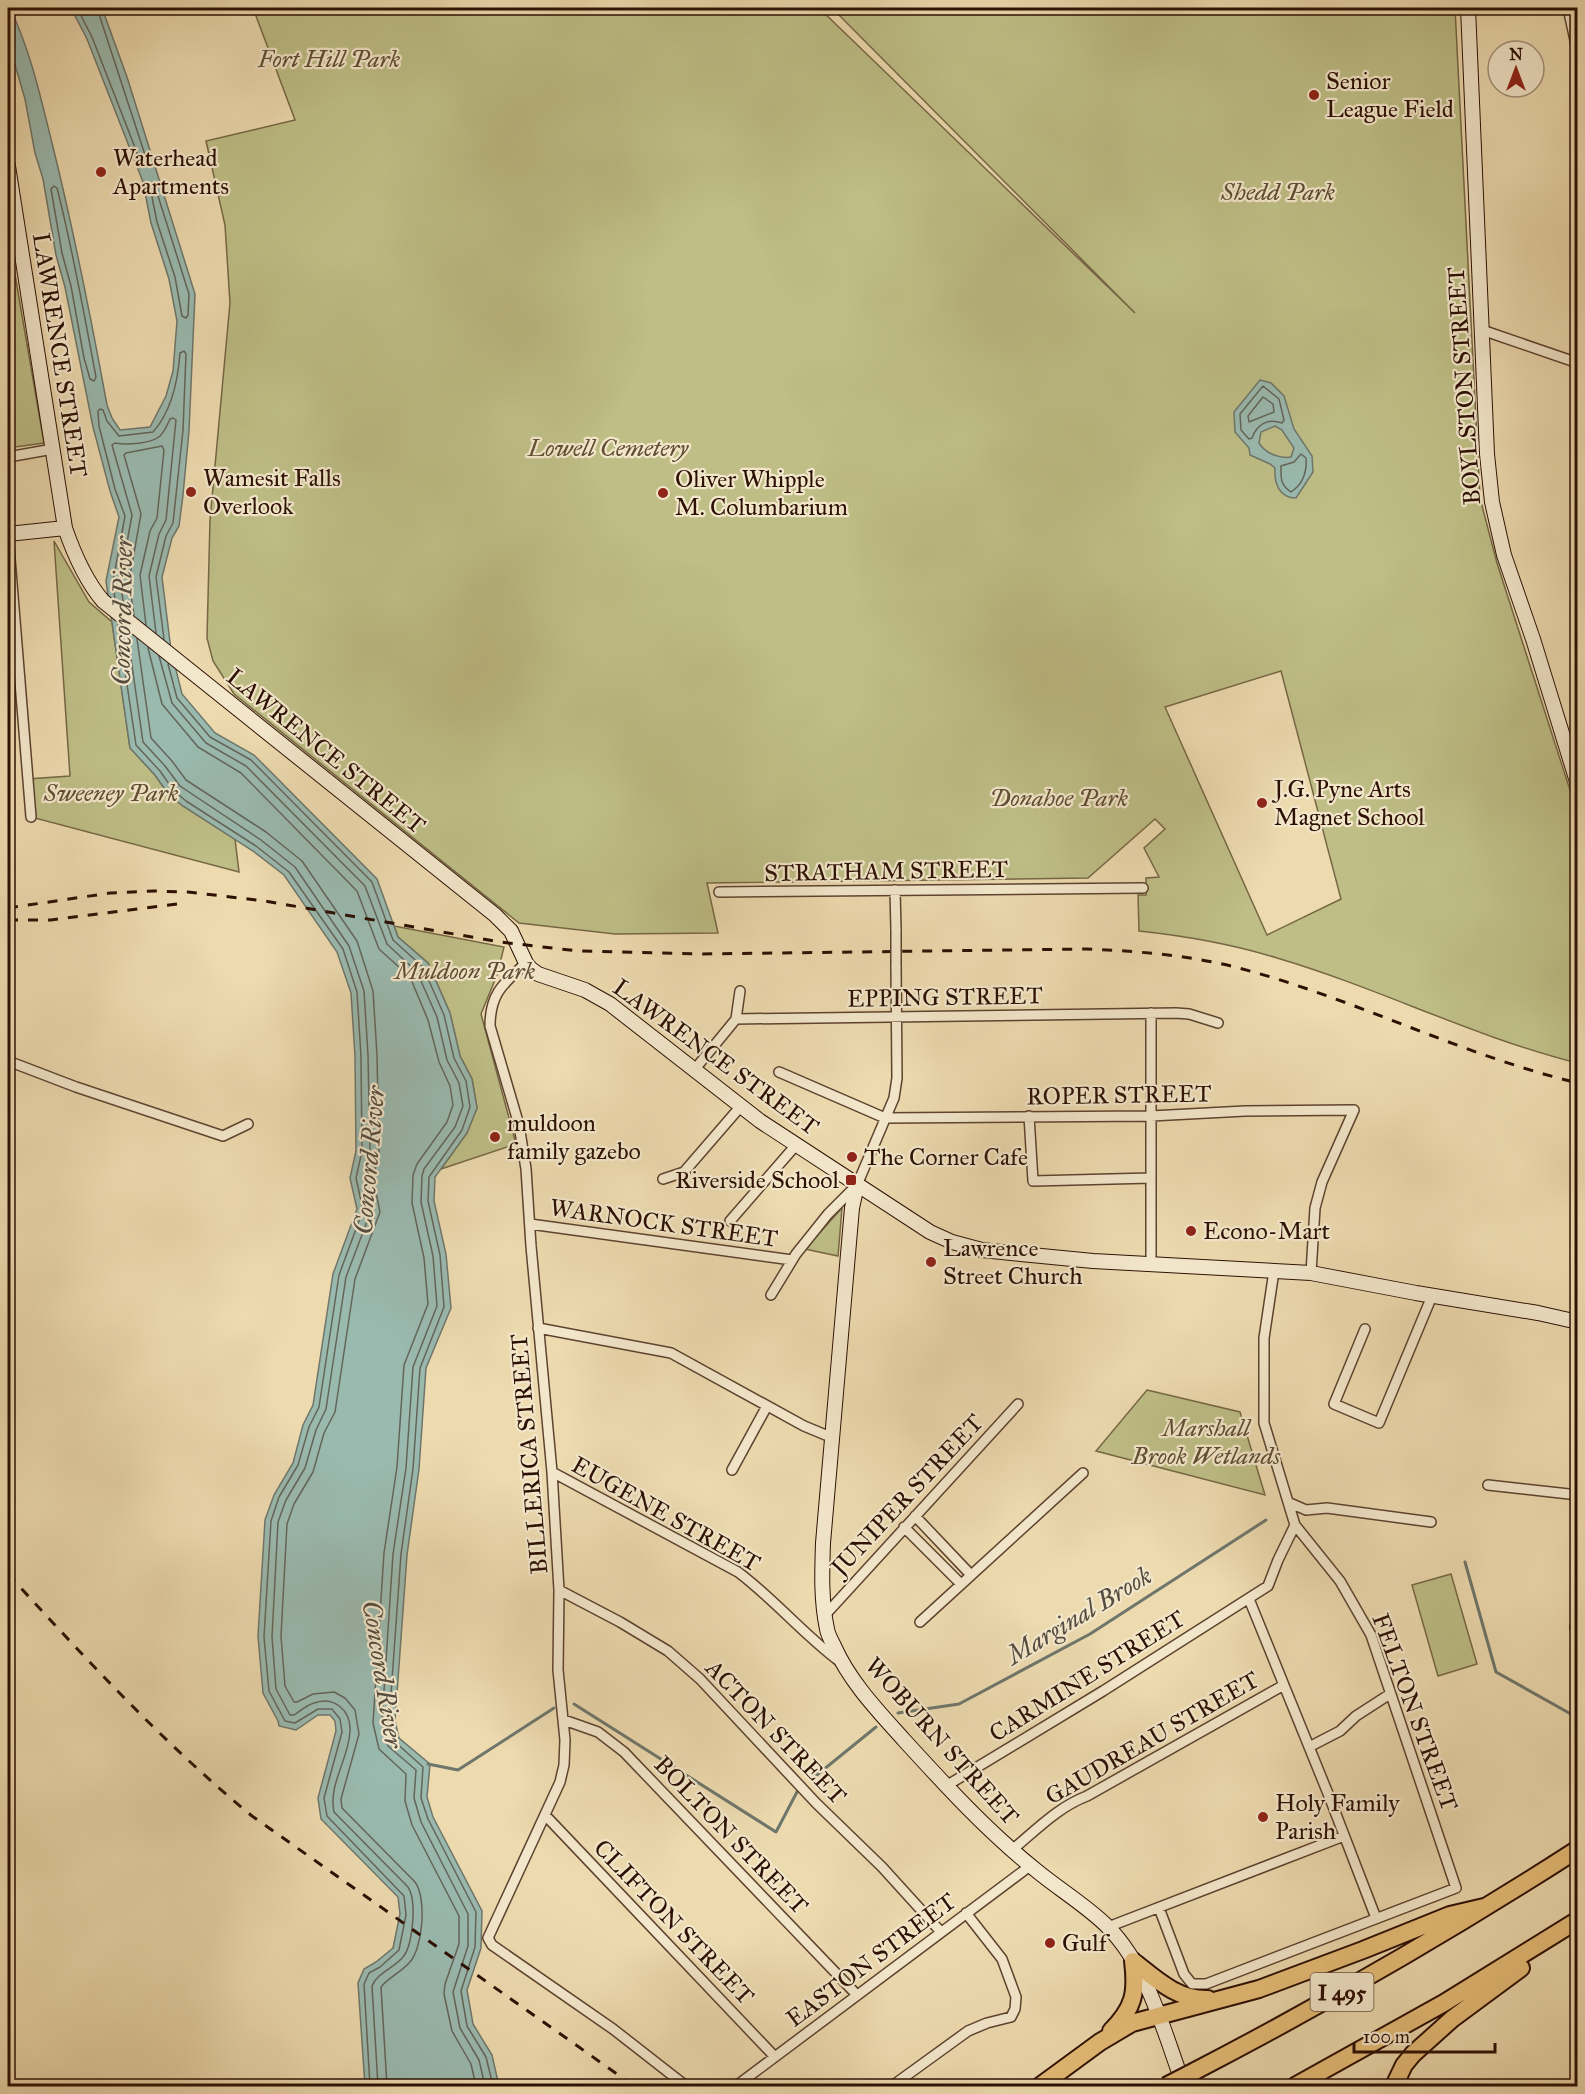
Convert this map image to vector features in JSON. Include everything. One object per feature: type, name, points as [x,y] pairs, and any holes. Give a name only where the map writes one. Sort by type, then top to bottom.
[{"type":"highway","name":"I 495","points":[[1166,2086],[1345,1991],[1449,1930],[1578,1849]]},
{"type":"highway","points":[[1040,2086],[1100,2042],[1132,2023],[1159,2018],[1282,1981],[1450,1915],[1484,1907]]},
{"type":"highway","name":"I 495","points":[[1295,2086],[1444,2003],[1578,1920]]},
{"type":"highway","points":[[1394,2086],[1404,2065],[1413,2054],[1452,2019],[1578,1925]]},
{"type":"highway","points":[[1133,1961],[1173,1992],[1204,1999],[1226,1998]]},
{"type":"highway","points":[[1100,2042],[1122,2020],[1132,2005],[1135,1989],[1133,1961]]},
{"type":"main road","name":"BOYLSTON STREET","points":[[1468,8],[1487,453],[1492,502],[1504,555],[1533,639],[1578,785]]},
{"type":"main road","name":"LAWRENCE STREET","points":[[8,166],[64,528],[86,577],[103,601],[495,915],[511,931],[526,963],[538,974],[585,990],[610,1004],[741,1106],[796,1145],[930,1232],[952,1242],[982,1250],[1093,1261],[1311,1273],[1578,1322]]},
{"type":"main road","points":[[8,534],[64,528]]},
{"type":"main road","name":"WOBURN STREET","points":[[857,1185],[852,1208],[821,1578],[827,1630],[841,1662],[861,1692],[946,1786],[1030,1866],[1108,1927],[1133,1961],[1147,1988],[1184,2086]]},
{"type":"street","points":[[1568,8],[1578,54]]},
{"type":"street","points":[[1482,330],[1578,363]]},
{"type":"street","points":[[8,457],[53,449]]},
{"type":"street","points":[[8,534],[31,817]]},
{"type":"street","name":"STRATHAM STREET","points":[[719,892],[1143,888]]},
{"type":"street","points":[[771,1295],[792,1260],[828,1214],[857,1185],[896,1088],[895,890]]},
{"type":"street","name":"BILLERICA STREET","points":[[526,963],[501,987],[495,996],[490,1015],[494,1041],[522,1141],[528,1183],[538,1328],[552,1472],[559,1590],[558,1670],[565,1740],[564,1765],[560,1782],[488,1938],[492,1945],[613,2029],[686,2086]]},
{"type":"street","points":[[695,1069],[736,1019],[740,991]]},
{"type":"street","points":[[1151,1014],[1151,1264]]},
{"type":"street","name":"EPPING STREET","points":[[736,1019],[1189,1014],[1218,1023]]},
{"type":"street","points":[[8,1061],[93,1093],[223,1136],[248,1124]]},
{"type":"street","points":[[779,1072],[885,1118]]},
{"type":"street","points":[[663,1179],[684,1172],[741,1106]]},
{"type":"street","name":"ROPER STREET","points":[[885,1118],[1151,1116],[1245,1111],[1354,1110],[1322,1182],[1315,1208],[1311,1273]]},
{"type":"street","points":[[1029,1116],[1033,1181],[1151,1178]]},
{"type":"street","points":[[730,1221],[796,1145]]},
{"type":"street","name":"WARNOCK STREET","points":[[530,1224],[792,1260]]},
{"type":"street","name":"FELTON STREET","points":[[1274,1270],[1264,1338],[1264,1423],[1295,1525],[1340,1581],[1371,1635],[1456,1888],[1376,1918]]},
{"type":"street","points":[[1365,1329],[1334,1404],[1379,1423],[1432,1296]]},
{"type":"street","points":[[538,1328],[670,1353],[804,1426],[833,1438]]},
{"type":"street","name":"JUNIPER STREET","points":[[826,1614],[1018,1404]]},
{"type":"street","points":[[732,1470],[767,1406]]},
{"type":"street","name":"EUGENE STREET","points":[[552,1472],[738,1572],[752,1582],[814,1642],[841,1662]]},
{"type":"street","points":[[920,1622],[1083,1473]]},
{"type":"street","points":[[1488,1485],[1578,1495]]},
{"type":"street","points":[[1290,1503],[1306,1510],[1327,1508],[1431,1522]]},
{"type":"street","points":[[915,1516],[971,1575]]},
{"type":"street","name":"CARMINE STREET","points":[[946,1786],[1268,1587],[1295,1525]]},
{"type":"street","points":[[904,1527],[961,1584]]},
{"type":"street","name":"ACTON STREET","points":[[559,1590],[620,1622],[668,1651],[700,1679],[816,1803],[882,1867],[941,1932]]},
{"type":"street","points":[[1159,1908],[1184,1974],[1192,1983],[1206,1984],[1376,1918],[1249,1599]]},
{"type":"street","name":"GAUDREAU STREET","points":[[1012,1850],[1057,1812],[1074,1801],[1087,1796],[1284,1685]]},
{"type":"street","points":[[1309,1747],[1340,1731],[1356,1716],[1390,1694]]},
{"type":"street","name":"BOLTON STREET","points":[[564,1720],[598,1732],[624,1752],[857,1995]]},
{"type":"street","name":"CLIFTON STREET","points":[[545,1815],[775,2057]]},
{"type":"street","points":[[1108,1927],[1344,1836]]},
{"type":"street","name":"EASTON STREET","points":[[736,2086],[1030,1866]]},
{"type":"street","points":[[892,2086],[955,2039],[987,2023],[1011,2017],[1015,2009],[1016,1998],[1002,1959],[966,1913]]},
{"type":"green space","name":"Lowell Cemetery","points":[[253,8],[819,8],[1135,313],[832,8],[1455,8],[1480,498],[1497,563],[1577,812],[1577,1063],[1501,1040],[1352,983],[1277,958],[1209,941],[1139,931],[1138,895],[1146,895],[1146,878],[1159,877],[1144,848],[1165,829],[1155,819],[1088,878],[707,883],[718,933],[615,934],[519,923],[234,694],[213,661],[207,638],[210,520],[230,303],[225,225],[206,141],[295,120]],"holes":[[[1281,671],[1341,899],[1267,935],[1165,707]]]},
{"type":"green space","points":[[8,263],[13,263],[44,443],[8,448]]},
{"type":"green space","name":"Sweeney Park","points":[[54,541],[89,602],[112,622],[130,748],[155,775],[169,795],[235,839],[239,872],[31,817],[28,779],[70,776]]},
{"type":"green space","name":"Muldoon Park","points":[[394,926],[504,947],[497,975],[481,1014],[516,1144],[441,1169],[467,1133],[477,1108],[472,1079],[460,1056],[450,1013],[428,963],[398,937]]},
{"type":"green space","points":[[842,1208],[838,1256],[805,1249]]},
{"type":"green space","name":"Marshall Brook Wetlands","points":[[1147,1390],[1240,1412],[1265,1495],[1096,1451]]},
{"type":"green space","points":[[1451,1574],[1477,1664],[1438,1676],[1412,1585]]},
{"type":"water","name":"Concord River","points":[[8,8],[10,8],[24,42],[40,94],[75,243],[107,405],[120,430],[150,427],[166,396],[173,371],[177,321],[169,279],[151,223],[143,182],[87,39],[71,8],[102,8],[127,77],[195,294],[189,431],[183,495],[179,526],[172,538],[162,577],[171,650],[182,694],[215,733],[254,755],[377,879],[398,937],[428,963],[450,1013],[460,1056],[472,1079],[477,1108],[467,1133],[435,1177],[434,1201],[446,1254],[451,1308],[426,1368],[419,1469],[407,1555],[395,1721],[399,1738],[430,1764],[427,1797],[433,1817],[482,1911],[481,1948],[467,1990],[473,2024],[492,2055],[499,2086],[365,2086],[358,1983],[364,1969],[393,1948],[400,1914],[398,1897],[321,1819],[318,1798],[336,1731],[335,1721],[330,1715],[318,1715],[296,1730],[279,1726],[263,1693],[258,1636],[265,1520],[274,1495],[293,1463],[303,1425],[313,1405],[333,1274],[357,1209],[350,1178],[356,1151],[355,1056],[351,993],[337,952],[284,875],[253,851],[169,795],[155,775],[130,748],[106,581],[119,517],[93,427],[65,287],[56,255],[43,179],[35,153],[25,99],[8,41]]},
{"type":"water","points":[[1260,380],[1271,383],[1284,396],[1294,429],[1312,456],[1313,472],[1296,498],[1285,495],[1279,489],[1275,479],[1275,468],[1250,455],[1249,448],[1235,432],[1234,412]],"holes":[[[1275,426],[1282,430],[1294,448],[1291,457],[1273,455],[1259,443],[1261,432]]]},
{"type":"waterway","name":"Marginal Brook","points":[[898,1713],[959,1704],[1090,1634],[1266,1520]]},
{"type":"waterway","name":"Marginal Brook","points":[[1465,1562],[1496,1672],[1578,1718]]},
{"type":"waterway","name":"Marginal Brook","points":[[574,1704],[776,1832],[797,1792]]},
{"type":"waterway","name":"Marginal Brook","points":[[428,1764],[458,1770],[554,1708]]},
{"type":"waterway","name":"Marginal Brook","points":[[812,1779],[876,1727]]},
{"type":"railway","points":[[8,908],[110,893],[188,892],[265,901],[500,942],[578,951],[698,954],[1086,949],[1161,954],[1217,963],[1278,979],[1491,1057],[1578,1083]]},
{"type":"railway","points":[[8,920],[51,920],[184,903]]},
{"type":"railway","points":[[8,1574],[156,1730],[252,1816],[634,2086]]},
{"type":"place","name":"Senior League Field","points":[[1314,95]]},
{"type":"place","name":"Waterhead Apartments","points":[[101,172]]},
{"type":"place","name":"Wamesit Falls Overlook","points":[[191,492]]},
{"type":"place","name":"Oliver Whipple M. Columbarium","points":[[663,493]]},
{"type":"place","name":"J.G. Pyne Arts Magnet School","points":[[1262,803]]},
{"type":"place","name":"muldoon family gazebo","points":[[495,1137]]},
{"type":"place","name":"The Corner Cafe","points":[[852,1157]]},
{"type":"place","name":"Riverside School","points":[[851,1180]]},
{"type":"place","name":"Econo-Mart","points":[[1191,1231]]},
{"type":"place","name":"Lawrence Street Church","points":[[931,1262]]},
{"type":"place","name":"Holy Family Parish","points":[[1263,1817]]},
{"type":"place","name":"Gulf","points":[[1050,1943]]},
{"type":"park label","name":"Fort Hill Park","points":[[329,59]]},
{"type":"park label","name":"Shedd Park","points":[[1278,192]]},
{"type":"park label","name":"Donahoe Park","points":[[1059,798]]}]
